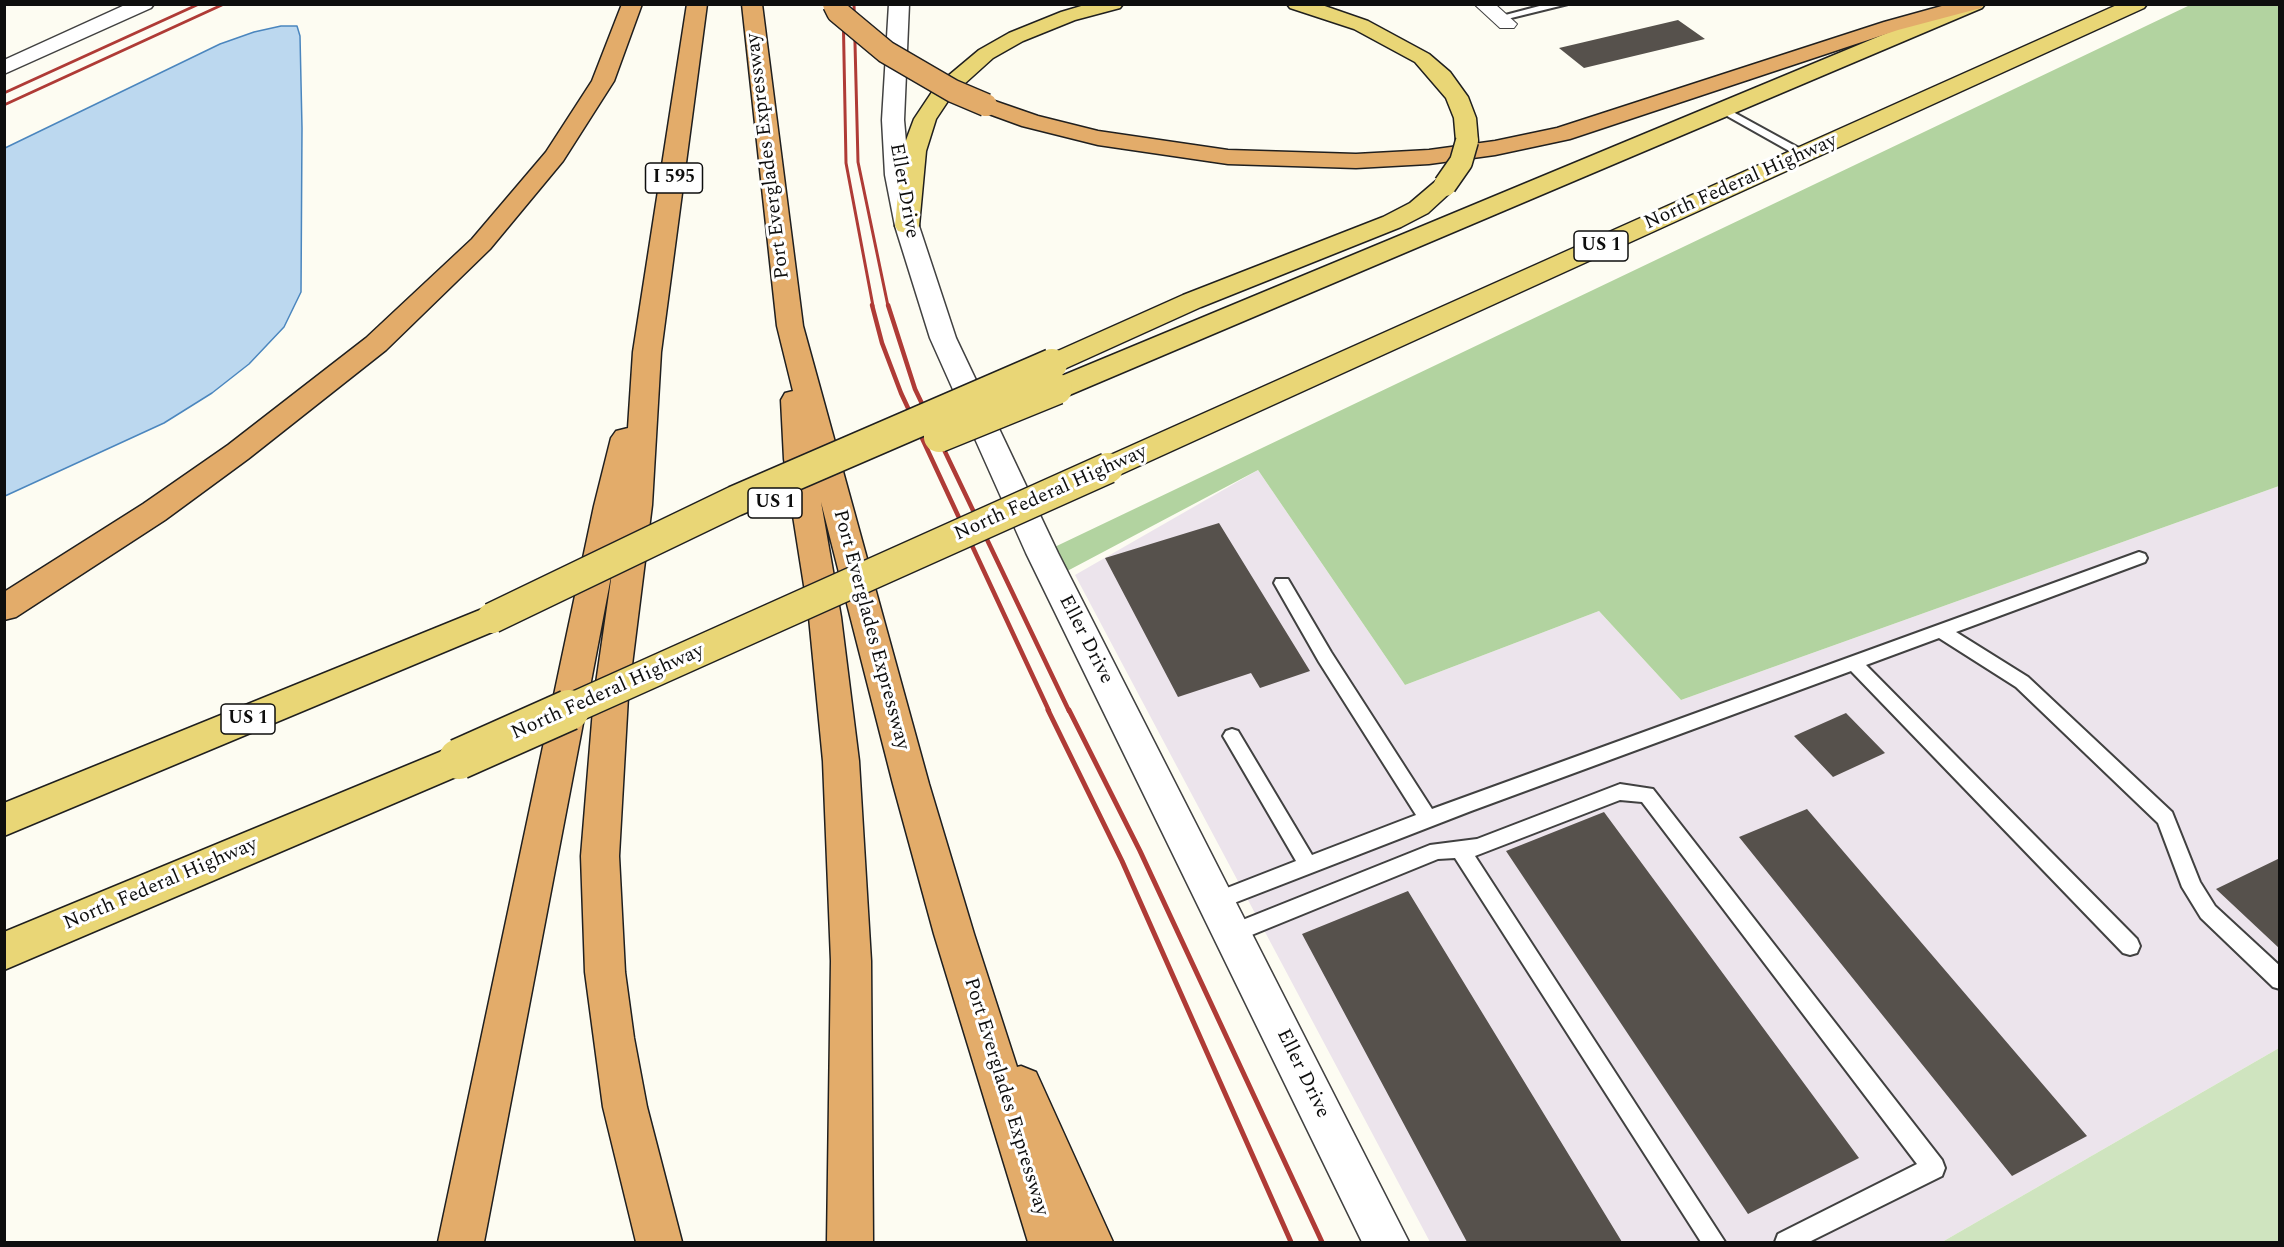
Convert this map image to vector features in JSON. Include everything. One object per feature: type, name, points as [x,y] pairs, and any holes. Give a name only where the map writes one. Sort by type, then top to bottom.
[{"type":"highway","points":[[4,608],[154,512],[238,452],[376,344],[433,291],[481,244],[555,156],[603,81],[632,4]]},
{"type":"highway","name":"I 595","points":[[647,352],[697,4]]},
{"type":"highway","name":"Port Everglades Expressway","points":[[752,4],[790,326],[880,671],[954,934],[1051,1242]]},
{"type":"highway","points":[[834,4],[838,12],[886,52],[953,91],[1030,121],[1098,138],[1228,157],[1356,162],[1429,157],[1562,134],[1891,26],[1975,4]]},
{"type":"highway","points":[[790,326],[800,459],[825,617],[841,761],[851,961],[850,1242]]},
{"type":"highway","points":[[461,1242],[609,506],[647,352]]},
{"type":"highway","points":[[647,352],[637,504],[611,697],[600,856],[605,972],[614,1038],[625,1107],[659,1242]]},
{"type":"highway","points":[[954,934],[1090,1242]]},
{"type":"main road","points":[[907,226],[914,150],[925,119],[944,91],[986,54],[1016,38],[1068,16],[1113,4]]},
{"type":"main road","points":[[1055,376],[1192,301],[1419,208],[1445,185],[1461,162],[1467,141],[1466,118],[1457,97],[1442,77],[1422,58],[1393,40],[1361,25],[1297,4]]},
{"type":"main road","name":"US 1","points":[[4,820],[492,618],[1055,376],[1724,110],[1975,4]]},
{"type":"main road","name":"North Federal Highway","points":[[4,951],[459,759],[2137,4]]},
{"type":"street","points":[[4,68],[144,4]]},
{"type":"street","name":"Eller Drive","points":[[899,4],[893,131],[907,226],[936,318],[960,378],[1042,553],[1386,1242]]},
{"type":"street","points":[[1483,4],[1503,21]]},
{"type":"lane","points":[[1503,21],[1563,4]]},
{"type":"lane","points":[[1724,110],[1804,154]]},
{"type":"lane","points":[[1224,917],[1308,865],[1747,700],[1855,664],[2139,558]]},
{"type":"lane","points":[[1282,583],[1325,657],[1428,819]]},
{"type":"lane","points":[[1943,632],[2022,682],[2165,818],[2192,887],[2208,912],[2280,980]]},
{"type":"lane","points":[[1855,664],[2130,946]]},
{"type":"lane","points":[[1232,736],[1308,865]]},
{"type":"lane","points":[[1224,917],[1437,851],[1478,847],[1620,792],[1647,795],[1934,1168],[1786,1242]]},
{"type":"lane","points":[[1460,849],[1714,1242]]},
{"type":"shaded area","points":[[1258,470],[1405,685],[1599,611],[1681,700],[2279,486],[2279,1048],[1942,1242],[1430,1242],[1075,575]]},
{"type":"green space","points":[[2190,5],[2279,5],[2279,486],[1681,700],[1599,611],[1405,685],[1258,470],[1054,578],[1042,553]]},
{"type":"green space","points":[[2279,1048],[2279,1242],[1942,1242]]},
{"type":"water","points":[[281,26],[297,26],[300,36],[302,128],[301,292],[284,327],[249,364],[212,393],[164,423],[5,496],[5,148],[220,44],[254,32]]},
{"type":"building","points":[[1678,20],[1705,39],[1584,68],[1559,48]]},
{"type":"building","points":[[1219,523],[1310,671],[1260,688],[1251,673],[1178,697],[1105,558]]},
{"type":"building","points":[[1846,713],[1885,753],[1833,777],[1794,736]]},
{"type":"building","points":[[1807,809],[2087,1136],[2012,1176],[1739,837]]},
{"type":"building","points":[[1604,812],[1859,1158],[1748,1214],[1506,851]]},
{"type":"building","points":[[2280,858],[2280,949],[2216,889]]},
{"type":"building","points":[[1408,891],[1622,1242],[1467,1242],[1302,934]]},
{"type":"railway","points":[[4,93],[199,4]]},
{"type":"railway","points":[[4,105],[224,4]]},
{"type":"railway","points":[[843,4],[846,163],[873,306]]},
{"type":"railway","points":[[854,4],[858,162],[888,306]]},
{"type":"railway","points":[[872,305],[882,343],[901,393],[1049,711]]},
{"type":"railway","points":[[888,305],[915,389],[1069,711]]},
{"type":"railway","points":[[1048,710],[1122,861],[1291,1242]]},
{"type":"railway","points":[[1069,710],[1140,851],[1322,1242]]}]
